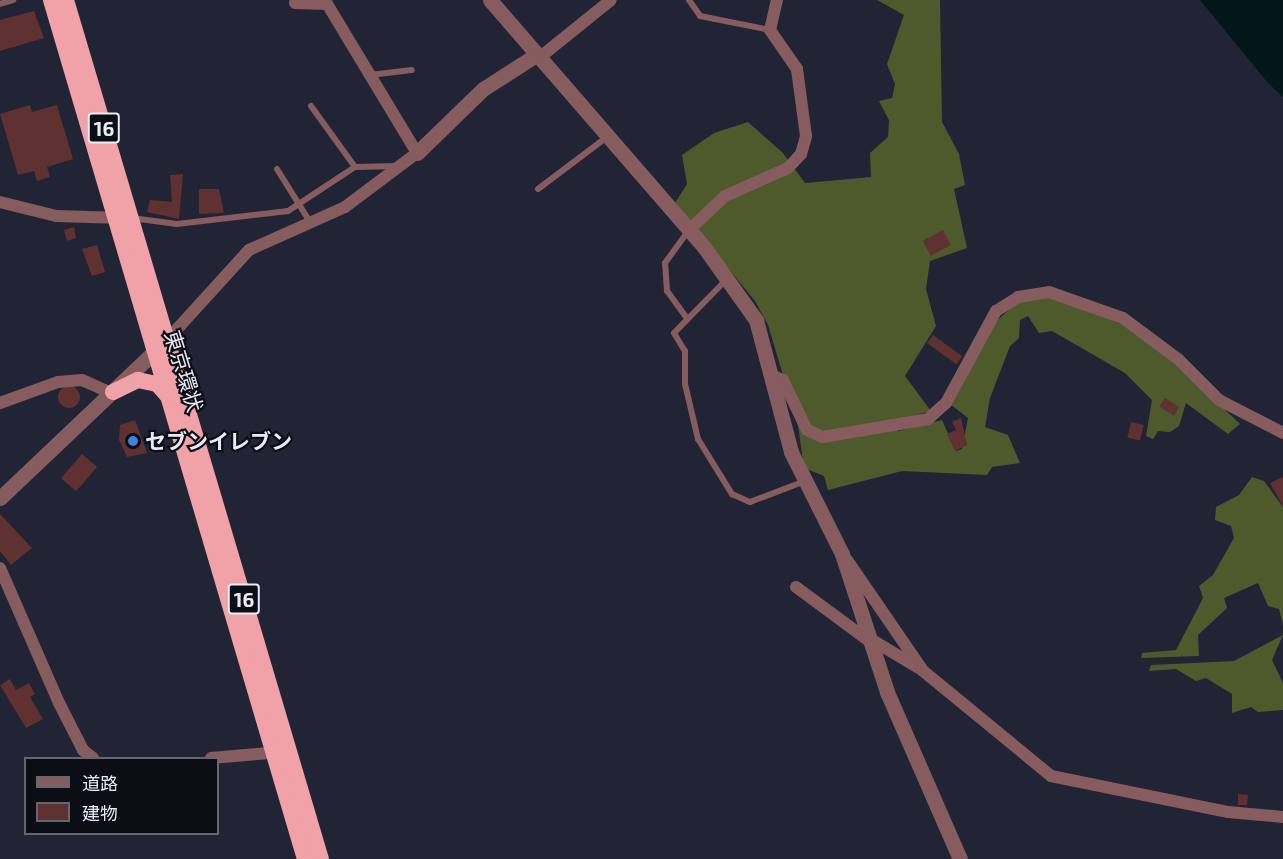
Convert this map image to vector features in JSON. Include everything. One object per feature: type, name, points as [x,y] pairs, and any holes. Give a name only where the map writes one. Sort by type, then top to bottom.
[{"type":"highway","name":"東京環状","points":[[51,0],[124,218],[168,339],[280,752],[306,859]]},
{"type":"highway","name":"東京環状","points":[[66,0],[124,218],[154,352],[280,752],[321,859]]},
{"type":"highway","points":[[112,393],[138,380],[157,384],[167,395]]},
{"type":"street","points":[[490,0],[728,278],[759,327],[773,376],[783,431],[805,480],[842,554],[923,671]]},
{"type":"street","points":[[0,498],[168,339],[249,250],[345,207],[417,153],[483,89],[537,57],[611,0]]},
{"type":"street","points":[[689,230],[724,196],[788,168],[801,154],[806,136],[797,69],[770,30],[777,0]]},
{"type":"street","points":[[295,3],[327,4],[417,153]]},
{"type":"street","points":[[0,202],[56,216],[124,218]]},
{"type":"street","points":[[773,376],[783,380],[807,430],[823,437],[928,419],[946,403],[996,311],[1018,297],[1049,292],[1123,318],[1178,358],[1219,400],[1283,433]]},
{"type":"street","points":[[0,403],[58,382],[82,380],[112,393]]},
{"type":"street","points":[[842,554],[867,639],[960,859]]},
{"type":"street","points":[[0,568],[59,703],[83,750],[91,757]]},
{"type":"street","points":[[796,587],[867,639],[923,671],[1051,776],[1228,812],[1283,817]]},
{"type":"street","points":[[219,758],[280,752]]},
{"type":"lane","points":[[0,4],[14,0]]},
{"type":"lane","points":[[688,0],[699,16],[770,30]]},
{"type":"lane","points":[[370,75],[412,70]]},
{"type":"lane","points":[[311,106],[355,167]]},
{"type":"lane","points":[[538,189],[607,136]]},
{"type":"lane","points":[[124,218],[177,224],[300,206],[355,167],[383,162],[400,167]]},
{"type":"lane","points":[[277,169],[310,223]]},
{"type":"lane","points":[[686,316],[667,291],[665,263],[689,230]]},
{"type":"lane","points":[[728,278],[686,316],[674,333],[685,351],[686,384],[698,439],[732,494],[764,501],[805,480]]},
{"type":"green space","points":[[877,0],[940,0],[942,122],[959,154],[965,185],[954,189],[967,248],[930,261],[926,289],[936,326],[905,376],[931,411],[893,421],[898,431],[942,420],[956,451],[962,449],[968,418],[950,404],[992,325],[1021,299],[1052,297],[1129,327],[1177,364],[1240,424],[1228,434],[1186,403],[1179,426],[1170,432],[1158,431],[1153,439],[1146,436],[1152,400],[1125,373],[1052,331],[1039,333],[1028,316],[1020,320],[1019,338],[1010,346],[990,398],[985,427],[1008,435],[1020,463],[992,467],[987,475],[902,471],[828,490],[824,476],[804,468],[798,425],[768,325],[755,301],[675,203],[687,184],[682,155],[714,133],[748,122],[783,153],[805,183],[871,177],[870,153],[888,137],[889,120],[879,101],[892,98],[895,84],[887,64],[904,15]]},
{"type":"green space","points":[[1252,477],[1264,481],[1283,507],[1283,625],[1279,609],[1268,606],[1258,583],[1224,598],[1227,608],[1198,635],[1199,656],[1141,658],[1142,653],[1176,650],[1203,598],[1199,586],[1213,575],[1234,538],[1231,526],[1215,520],[1216,507],[1239,495]]},
{"type":"green space","points":[[1283,635],[1272,660],[1283,683],[1283,710],[1258,712],[1251,707],[1232,713],[1232,694],[1206,678],[1196,681],[1176,669],[1149,671],[1151,665],[1234,661]]},
{"type":"shaded area","points":[[1200,0],[1283,0],[1283,97],[1268,83]]},
{"type":"building","points":[[34,11],[44,38],[0,51],[0,20]]},
{"type":"building","points":[[30,105],[32,112],[57,105],[73,159],[47,167],[50,177],[37,181],[34,171],[18,175],[0,114]]},
{"type":"building","points":[[183,174],[179,219],[147,212],[150,200],[172,202],[170,175]]},
{"type":"building","points":[[199,189],[219,189],[224,213],[199,214]]},
{"type":"building","points":[[74,227],[76,238],[67,241],[64,230]]},
{"type":"building","points":[[943,230],[951,245],[931,256],[923,241]]},
{"type":"building","points":[[97,245],[105,272],[92,276],[82,249]]},
{"type":"building","points":[[933,335],[962,356],[956,364],[927,343]]},
{"type":"building","points":[[69,386],[77,389],[80,397],[77,405],[69,408],[61,405],[58,397],[61,389]]},
{"type":"building","points":[[1165,398],[1179,407],[1174,416],[1160,406]]},
{"type":"building","points":[[961,418],[967,445],[955,451],[947,434],[956,430],[952,422]]},
{"type":"building","points":[[135,420],[147,453],[127,457],[119,440],[120,425]]},
{"type":"building","points":[[1131,422],[1144,425],[1140,441],[1127,438]]},
{"type":"building","points":[[82,454],[97,467],[76,491],[61,478]]},
{"type":"building","points":[[1283,477],[1283,506],[1270,483]]},
{"type":"building","points":[[0,514],[32,548],[11,565],[0,551]]},
{"type":"building","points":[[10,679],[16,690],[29,683],[35,694],[30,697],[43,719],[26,728],[0,685]]},
{"type":"building","points":[[1238,794],[1248,795],[1247,805],[1238,805]]},
{"type":"place","name":"セブンイレブン","points":[[133,441]]}]
